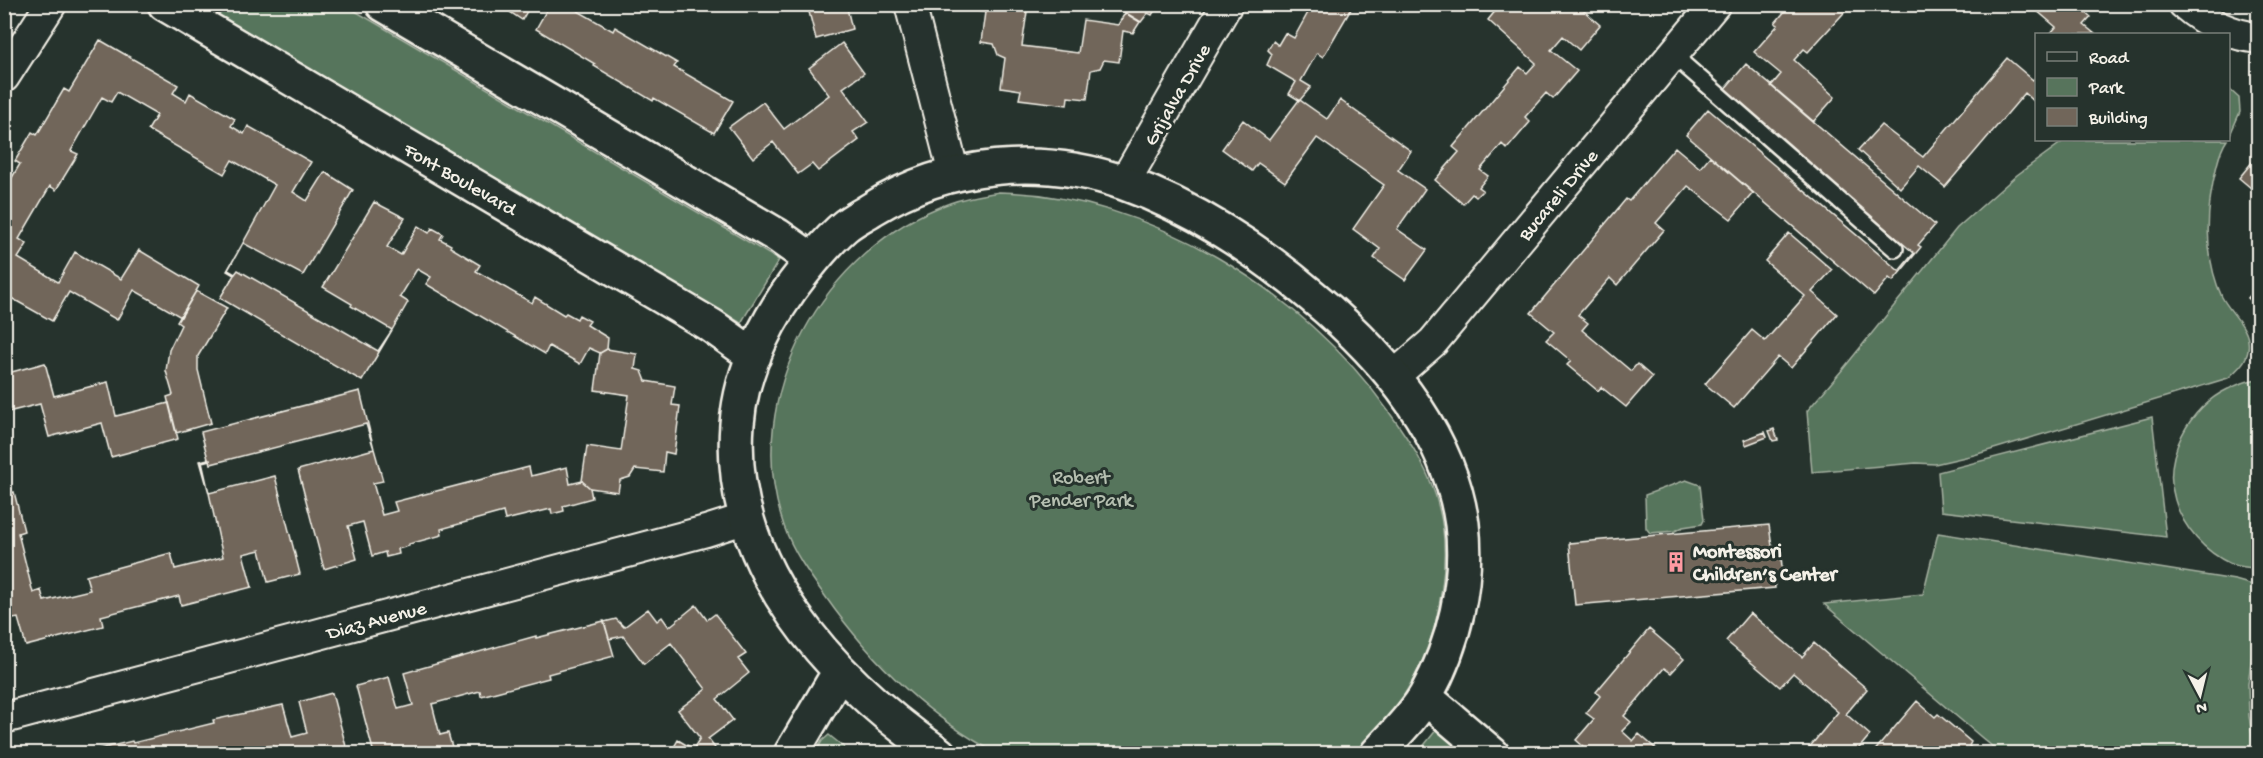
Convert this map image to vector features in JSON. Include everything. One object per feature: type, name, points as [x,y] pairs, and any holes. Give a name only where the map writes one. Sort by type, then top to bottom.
[{"type":"street","points":[[4,77],[51,4]]},
{"type":"street","name":"Font Boulevard","points":[[165,4],[712,326],[754,356]]},
{"type":"street","points":[[383,4],[778,236],[812,260]]},
{"type":"street","points":[[910,4],[954,174]]},
{"type":"street","name":"Grijalva Drive","points":[[1124,183],[1227,4]]},
{"type":"street","name":"Bucareli Drive","points":[[1393,377],[1433,342],[1715,4]]},
{"type":"street","points":[[2184,4],[2214,25],[2242,36],[2259,38]]},
{"type":"street","points":[[939,753],[900,726],[840,671],[793,616],[772,582],[758,552],[740,486],[736,439],[737,418],[754,356],[766,330],[796,281],[812,260],[844,227],[887,200],[954,174],[1002,166],[1041,166],[1085,173],[1124,183],[1171,204],[1239,241],[1292,279],[1347,325],[1393,377],[1426,424],[1449,470],[1462,524],[1463,572],[1454,626],[1425,697],[1377,753]]},
{"type":"street","name":"Diaz Avenue","points":[[4,718],[747,518]]},
{"type":"street","points":[[791,753],[840,671]]},
{"type":"street","points":[[1425,697],[1492,753]]},
{"type":"lane","points":[[1673,55],[1895,249]]},
{"type":"green space","points":[[202,5],[345,5],[779,260],[741,323]]},
{"type":"green space","points":[[2230,90],[2239,98],[2240,112],[2230,135]]},
{"type":"green space","points":[[2064,141],[2226,141],[2219,159],[2210,198],[2209,248],[2222,297],[2247,334],[2248,352],[2240,366],[2228,378],[1974,455],[1935,464],[1916,463],[1812,472],[1807,411],[1957,228],[2017,175]]},
{"type":"green space","name":"Robert Pender Park","points":[[999,192],[1055,197],[1111,211],[1166,231],[1218,258],[1267,290],[1313,327],[1354,368],[1389,412],[1412,446],[1431,482],[1442,522],[1445,552],[1438,611],[1429,643],[1414,679],[1381,726],[1354,753],[998,754],[948,723],[902,685],[842,620],[802,562],[784,526],[773,477],[773,427],[784,378],[803,332],[831,290],[865,254],[905,224],[950,203]]},
{"type":"green space","points":[[2258,379],[2258,569],[2237,566],[2221,559],[2196,538],[2183,520],[2175,500],[2172,467],[2182,435],[2201,408],[2228,389]]},
{"type":"green space","points":[[2152,417],[2166,537],[1941,511],[1938,472]]},
{"type":"green space","points":[[1686,480],[1700,485],[1704,520],[1702,524],[1683,527],[1675,531],[1650,533],[1646,528],[1645,495]]},
{"type":"green space","points":[[1938,533],[2235,580],[2256,586],[2258,589],[2258,640],[2252,655],[2248,684],[2249,716],[2255,753],[2000,753],[1824,604],[1923,594]]},
{"type":"green space","points":[[1437,729],[1467,754],[1417,754]]},
{"type":"green space","points":[[829,735],[844,747],[844,753],[815,753],[822,741]]},
{"type":"building","points":[[498,4],[531,4],[522,20]]},
{"type":"building","points":[[550,4],[572,4],[571,7],[613,31],[615,27],[677,63],[674,67],[733,101],[714,133],[654,98],[653,101],[536,29]]},
{"type":"building","points":[[807,4],[846,4],[852,29],[816,39]]},
{"type":"building","points":[[975,4],[991,4],[991,7],[1027,12],[1022,46],[1078,53],[1083,20],[1118,25],[1125,13],[1140,22],[1133,33],[1123,31],[1119,62],[1104,60],[1100,68],[1091,70],[1087,99],[1068,97],[1067,105],[1019,99],[1021,90],[1001,87],[1005,58],[998,55],[994,44],[981,42],[985,12],[975,11]]},
{"type":"building","points":[[1111,4],[1158,5],[1152,15],[1148,13],[1141,22]]},
{"type":"building","points":[[1305,4],[1354,4],[1323,57],[1317,53],[1301,81],[1311,87],[1300,100],[1327,119],[1340,100],[1411,151],[1398,170],[1425,189],[1397,229],[1427,250],[1405,280],[1374,258],[1380,249],[1353,229],[1384,185],[1317,138],[1285,182],[1258,163],[1252,171],[1222,149],[1243,120],[1269,140],[1299,100],[1289,94],[1296,82],[1267,65],[1272,54],[1268,50],[1273,41],[1278,45],[1285,33],[1294,38],[1310,9]]},
{"type":"building","points":[[1501,4],[1576,4],[1600,25],[1579,50],[1563,36],[1551,50],[1577,71],[1553,99],[1546,93],[1525,117],[1530,122],[1507,149],[1502,144],[1480,170],[1488,176],[1479,187],[1483,190],[1476,197],[1472,194],[1463,204],[1435,180],[1459,152],[1453,147],[1520,67],[1527,73],[1536,63],[1488,20]]},
{"type":"building","points":[[1791,4],[1852,4],[1808,52],[1804,49],[1794,60],[1835,97],[1813,122],[1771,86],[1781,74],[1754,52],[1778,25],[1775,23]]},
{"type":"building","points":[[2029,4],[2076,4],[2091,17],[2084,25],[2094,33],[2051,33],[2056,27]]},
{"type":"building","points":[[100,40],[178,85],[173,93],[186,101],[190,93],[235,119],[231,126],[244,134],[248,126],[311,162],[293,192],[307,201],[325,172],[353,190],[303,275],[243,243],[275,185],[232,160],[224,174],[148,130],[157,115],[117,92],[111,102],[102,97],[71,151],[78,154],[56,190],[50,186],[19,239],[27,244],[18,258],[58,282],[75,252],[121,279],[139,250],[199,286],[181,317],[134,290],[117,320],[69,292],[52,321],[4,294],[4,191],[20,164],[15,161],[32,132],[37,135],[64,89],[69,92]]},
{"type":"building","points":[[842,43],[864,73],[843,88],[868,122],[853,132],[859,140],[818,171],[812,164],[798,174],[773,142],[753,158],[729,127],[763,102],[784,129],[829,95],[809,68]]},
{"type":"building","points":[[2007,58],[2033,80],[2035,78],[2035,102],[2025,93],[1945,187],[1919,166],[1900,188],[1858,150],[1881,125],[1923,157]]},
{"type":"building","points":[[1746,64],[1935,225],[1918,245],[1921,247],[1893,281],[1889,278],[1874,296],[1686,135],[1708,109],[1899,271],[1914,253],[1723,91]]},
{"type":"building","points":[[1675,147],[1700,168],[1710,156],[1753,193],[1731,219],[1688,186],[1656,223],[1664,230],[1617,285],[1610,278],[1578,315],[1588,323],[1582,330],[1631,371],[1637,364],[1652,377],[1626,407],[1601,387],[1598,391],[1567,365],[1571,361],[1546,340],[1554,332],[1531,313],[1626,199],[1629,201]]},
{"type":"building","points":[[2258,155],[2258,194],[2239,178]]},
{"type":"building","points":[[374,202],[405,218],[387,247],[401,255],[418,226],[429,233],[432,228],[443,234],[440,239],[451,245],[450,247],[480,265],[476,271],[532,303],[535,297],[564,315],[566,313],[577,319],[579,315],[590,321],[587,325],[608,338],[607,349],[600,353],[589,348],[580,364],[549,346],[545,354],[426,284],[431,277],[417,269],[400,297],[408,302],[392,330],[351,306],[352,304],[323,287]]},
{"type":"building","points":[[1789,233],[1832,270],[1812,292],[1837,314],[1791,368],[1778,357],[1734,408],[1705,384],[1752,330],[1765,341],[1805,296],[1765,261]]},
{"type":"building","points":[[243,243],[228,270],[235,274],[238,270],[378,351],[392,330],[362,381],[220,298],[234,275],[227,271]]},
{"type":"building","points":[[2258,286],[2258,307],[2248,298]]},
{"type":"building","points":[[196,291],[227,308],[198,356],[198,370],[211,423],[176,433],[167,397],[173,395],[166,371],[169,350],[181,325],[177,322]]},
{"type":"building","points":[[607,349],[637,354],[635,369],[642,371],[646,381],[675,386],[672,405],[680,406],[674,454],[665,452],[663,472],[635,469],[630,477],[620,480],[618,492],[590,488],[582,481],[587,446],[621,451],[629,395],[595,390],[600,353]]},
{"type":"building","points":[[45,363],[54,396],[108,382],[116,416],[169,403],[178,439],[111,457],[102,423],[49,437],[40,404],[4,413],[4,374]]},
{"type":"building","points":[[360,391],[374,449],[366,424],[211,464],[210,460],[202,462],[209,493],[200,461],[208,459],[201,432]]},
{"type":"building","points":[[1774,429],[1778,440],[1773,441],[1769,431]]},
{"type":"building","points":[[1765,432],[1767,437],[1746,445],[1744,440]]},
{"type":"building","points":[[374,449],[383,481],[373,483],[382,515],[397,511],[394,502],[529,467],[531,476],[567,467],[570,484],[582,481],[590,488],[592,498],[563,506],[564,511],[552,514],[551,509],[505,520],[503,512],[441,529],[442,535],[409,544],[409,546],[398,549],[399,554],[386,557],[385,552],[372,556],[363,522],[348,526],[357,559],[324,569],[298,470]]},
{"type":"building","points":[[275,476],[300,574],[268,582],[260,550],[243,554],[252,587],[181,605],[179,596],[101,616],[103,626],[26,646],[18,618],[8,620],[4,606],[4,483],[7,494],[14,492],[24,531],[18,533],[33,593],[41,590],[44,601],[90,590],[86,576],[171,553],[175,569],[223,557],[209,493]]},
{"type":"building","name":"Montessori Children’s Center","points":[[1769,525],[1772,546],[1780,546],[1783,577],[1774,578],[1775,588],[1575,605],[1569,543]]},
{"type":"building","points":[[696,605],[707,620],[715,614],[746,654],[738,659],[749,673],[717,699],[733,720],[708,739],[715,748],[712,754],[700,754],[693,749],[700,738],[678,710],[706,689],[671,643],[644,664],[623,636],[609,639],[604,622],[616,619],[624,627],[648,609],[657,621],[662,617],[669,627]]},
{"type":"building","points":[[1750,613],[1802,657],[1814,643],[1867,689],[1846,714],[1870,735],[1854,754],[1804,754],[1838,712],[1793,673],[1780,687],[1726,641]]},
{"type":"building","points":[[604,621],[614,656],[548,674],[549,678],[481,696],[480,691],[432,704],[440,735],[448,733],[454,754],[374,754],[356,686],[389,677],[398,709],[413,705],[404,673],[536,636],[536,638]]},
{"type":"building","points":[[1649,629],[1684,659],[1671,673],[1664,668],[1624,716],[1631,722],[1622,731],[1633,741],[1639,734],[1662,754],[1592,754],[1576,740],[1594,719],[1586,713],[1600,696],[1596,692]]},
{"type":"building","points":[[332,693],[348,754],[275,754],[273,745],[259,749],[259,754],[94,754],[99,752],[99,749],[132,741],[133,743],[214,723],[213,720],[283,705],[292,737],[307,733],[299,702]]},
{"type":"building","points":[[1917,701],[1935,717],[1938,714],[1971,742],[1969,746],[1978,754],[1872,754]]},
{"type":"building","points":[[678,740],[693,749],[700,754],[670,754]]},
{"type":"place","name":"Montessori Children’s Center","points":[[1676,562]]}]
